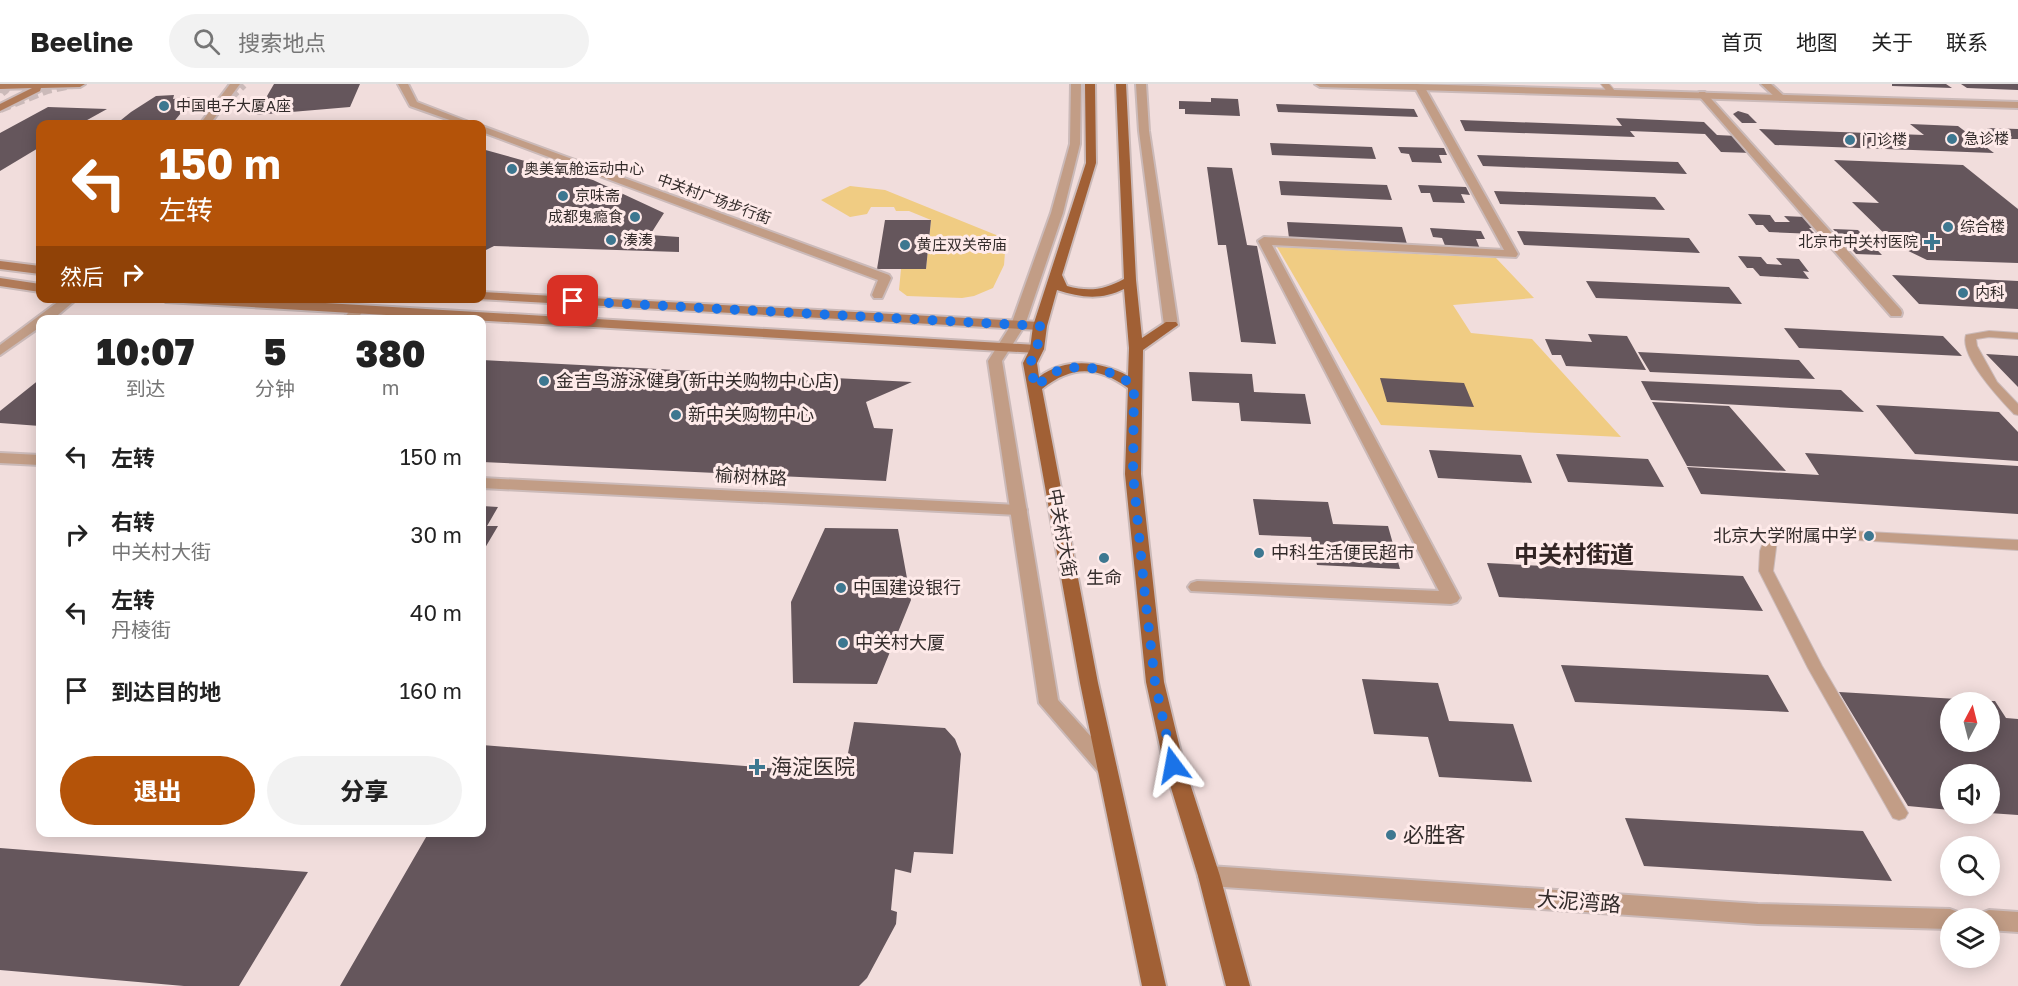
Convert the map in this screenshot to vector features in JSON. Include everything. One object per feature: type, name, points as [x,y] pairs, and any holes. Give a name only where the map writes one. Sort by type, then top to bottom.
[{"type":"main road","points":[[0,86],[80,84]]},
{"type":"main road","name":"中关村大街","points":[[1090,84],[1090,163],[1057,277],[1040,326],[1037,350],[1030,363],[1087,672],[1154,986]]},
{"type":"main road","points":[[1121,84],[1130,280],[1136,348],[1133,474],[1155,682],[1173,765],[1209,876],[1238,986]]},
{"type":"main road","points":[[0,99],[27,85]]},
{"type":"main road","points":[[0,108],[44,85]]},
{"type":"main road","points":[[0,265],[36,270]]},
{"type":"main road","points":[[1057,277],[1062,288],[1095,294],[1111,292],[1130,280]]},
{"type":"main road","points":[[0,282],[36,287]]},
{"type":"main road","points":[[486,296],[1040,326]]},
{"type":"main road","points":[[221,303],[353,315]]},
{"type":"main road","points":[[486,321],[1004,346],[1037,350]]},
{"type":"main road","points":[[1136,348],[1171,325]]},
{"type":"main road","points":[[1035,387],[1062,369],[1099,369],[1124,378],[1134,386]]},
{"type":"street","points":[[208,120],[235,84]]},
{"type":"street","points":[[403,84],[413,104],[458,120]]},
{"type":"street","points":[[1076,84],[1075,144],[1057,213],[1018,325],[995,362],[1049,703],[1107,768]]},
{"type":"street","points":[[1141,84],[1144,131],[1171,325]]},
{"type":"street","points":[[1320,84],[1608,88],[1702,94],[2018,105]]},
{"type":"street","points":[[1766,84],[1779,96]]},
{"type":"street","points":[[1197,587],[1451,598],[1264,242],[1512,254],[1419,87]]},
{"type":"street","points":[[1702,94],[1896,313]]},
{"type":"street","name":"中关村广场步行街","points":[[486,130],[885,279],[878,295]]},
{"type":"street","points":[[49,315],[65,303]]},
{"type":"street","points":[[0,351],[36,324]]},
{"type":"street","points":[[0,458],[36,460]]},
{"type":"street","name":"榆树林路","points":[[486,483],[1018,510]]},
{"type":"street","name":"大泥湾路","points":[[1209,876],[1758,914],[1940,919]]},
{"type":"street","points":[[2000,920],[2018,921]]},
{"type":"lane","points":[[2018,336],[1989,334],[1970,337],[1971,346],[1992,384],[2018,411]]},
{"type":"lane","points":[[1899,813],[1816,668],[1766,571],[1767,551],[1771,537],[1792,532],[2018,545]]},
{"type":"shaded area","points":[[850,186],[885,190],[1006,239],[1004,265],[993,288],[962,298],[907,296],[899,290],[901,269],[926,269],[931,220],[909,211],[896,211],[894,207],[871,207],[867,214],[850,217],[821,200]]},
{"type":"shaded area","points":[[1277,247],[1496,258],[1534,298],[1453,305],[1471,333],[1532,339],[1621,437],[1381,425]]},
{"type":"building","points":[[274,84],[360,84],[350,107],[256,115]]},
{"type":"building","points":[[1892,84],[1946,84],[1952,88],[1892,86]]},
{"type":"building","points":[[1961,84],[2018,84],[2018,90],[1967,88]]},
{"type":"building","name":"中国电子大厦A座","points":[[174,95],[173,99],[194,97],[175,120],[121,120],[131,112],[156,96]]},
{"type":"building","points":[[1211,98],[1238,99],[1240,116],[1185,114],[1185,109],[1179,109],[1179,101],[1211,102]]},
{"type":"building","points":[[1276,104],[1414,109],[1418,117],[1278,112]]},
{"type":"building","points":[[48,107],[107,109],[87,120],[36,120],[36,149],[0,171],[0,133]]},
{"type":"building","points":[[1738,111],[1748,114],[1757,123],[1742,123],[1733,114]]},
{"type":"building","points":[[1616,118],[1704,122],[1717,135],[1737,136],[1753,153],[1721,152],[1705,134],[1630,131],[1635,137],[1465,131],[1460,120],[1622,126]]},
{"type":"building","name":"门诊楼","points":[[1910,124],[1958,126],[1994,153],[1775,145],[1759,129],[1924,135]]},
{"type":"building","points":[[1987,128],[2018,129],[2018,139],[2002,139]]},
{"type":"building","points":[[1270,143],[1372,147],[1376,159],[1272,155]]},
{"type":"building","points":[[1398,147],[1444,148],[1447,155],[1439,155],[1442,163],[1412,162],[1409,154],[1401,153]]},
{"type":"building","points":[[486,150],[593,180],[664,213],[650,235],[679,237],[679,252],[494,246],[486,250]]},
{"type":"building","points":[[1477,155],[1678,162],[1687,174],[1483,166]]},
{"type":"building","name":"综合楼","points":[[1834,160],[1963,165],[2018,209],[2018,263],[1927,260],[1896,245],[1852,202],[1879,203]]},
{"type":"building","points":[[1207,167],[1232,168],[1247,245],[1257,246],[1276,344],[1241,342],[1226,245],[1218,245]]},
{"type":"building","points":[[1279,181],[1387,185],[1392,200],[1281,195]]},
{"type":"building","points":[[1418,185],[1466,187],[1470,195],[1461,194],[1465,203],[1433,202],[1430,193],[1421,193]]},
{"type":"building","points":[[1494,191],[1655,197],[1665,210],[1500,204]]},
{"type":"building","points":[[1748,214],[1770,215],[1775,222],[1790,222],[1784,216],[1805,217],[1816,228],[1809,228],[1815,234],[1769,232],[1763,225],[1756,225]]},
{"type":"building","name":"黄庄双关帝庙","points":[[885,220],[931,220],[926,269],[877,269]]},
{"type":"building","points":[[1287,222],[1402,227],[1407,244],[1289,238]]},
{"type":"building","points":[[1430,228],[1481,231],[1485,239],[1476,239],[1480,249],[1446,248],[1442,238],[1433,237]]},
{"type":"building","points":[[1833,229],[1858,230],[1882,255],[1856,254]]},
{"type":"building","points":[[1517,231],[1689,238],[1700,253],[1524,245]]},
{"type":"building","points":[[1738,256],[1761,257],[1767,264],[1782,265],[1776,258],[1799,259],[1809,272],[1803,271],[1809,279],[1760,276],[1753,268],[1747,268]]},
{"type":"building","name":"内科","points":[[1892,275],[2018,281],[2018,309],[1919,304]]},
{"type":"building","points":[[1586,281],[1729,287],[1742,304],[1596,298]]},
{"type":"building","points":[[1784,328],[1943,336],[1962,356],[1799,348]]},
{"type":"building","points":[[1588,334],[1627,336],[1646,370],[1566,366],[1561,355],[1552,355],[1545,339],[1592,342]]},
{"type":"building","points":[[1638,352],[1799,360],[1815,379],[1650,372]]},
{"type":"building","points":[[1986,354],[2018,356],[2018,387]]},
{"type":"building","name":"新中关购物中心","points":[[486,360],[912,382],[866,402],[874,428],[893,429],[886,481],[486,462]]},
{"type":"building","points":[[1189,372],[1252,374],[1254,392],[1305,394],[1311,424],[1241,421],[1239,403],[1192,401]]},
{"type":"building","points":[[1380,378],[1464,383],[1474,407],[1387,402]]},
{"type":"building","points":[[1641,381],[1841,390],[1864,412],[1651,400]]},
{"type":"building","points":[[36,382],[36,426],[0,423],[0,411]]},
{"type":"building","points":[[1652,402],[1729,406],[1786,471],[1687,466]]},
{"type":"building","points":[[1876,405],[1999,412],[2018,432],[2018,461],[1915,454]]},
{"type":"building","points":[[1429,450],[1521,455],[1532,483],[1438,478]]},
{"type":"building","points":[[1805,453],[2018,466],[2018,514],[1701,494],[1687,467],[1819,475]]},
{"type":"building","points":[[1556,454],[1648,459],[1664,487],[1568,482]]},
{"type":"building","points":[[1253,499],[1328,502],[1333,524],[1388,526],[1400,569],[1317,565],[1311,537],[1259,535]]},
{"type":"building","points":[[486,506],[498,507],[487,526],[498,526],[486,546]]},
{"type":"building","name":"中关村大厦","points":[[825,528],[898,529],[911,600],[877,684],[793,683],[791,602]]},
{"type":"building","points":[[1487,563],[1743,576],[1763,611],[1499,597]]},
{"type":"building","points":[[1561,665],[1768,675],[1789,712],[1575,702]]},
{"type":"building","points":[[1362,679],[1438,683],[1449,721],[1513,724],[1532,782],[1439,777],[1428,737],[1374,734]]},
{"type":"building","points":[[1839,692],[1940,698],[1940,752],[2000,752],[2000,709],[2006,718],[2018,719],[2018,815],[2000,814],[2000,764],[1940,764],[1940,809],[1908,806]]},
{"type":"building","points":[[854,722],[945,728],[955,739],[961,754],[953,854],[914,852],[911,873],[895,869],[891,910],[897,912],[896,924],[867,978],[859,986],[340,986],[426,837],[486,837],[486,745],[844,774]]},
{"type":"building","points":[[1625,818],[1863,831],[1892,881],[1644,866]]},
{"type":"building","points":[[0,848],[308,872],[239,986],[184,986],[0,970]]},
{"type":"tunnel","points":[[0,108],[47,89],[72,84]]},
{"type":"tunnel","points":[[218,108],[243,84]]},
{"type":"tunnel","points":[[0,88],[5,89],[0,93]]},
{"type":"place","name":"中国电子大厦A座","points":[[164,106]]},
{"type":"place","name":"急诊楼","points":[[1952,139]]},
{"type":"place","name":"门诊楼","points":[[1850,140]]},
{"type":"place","name":"奥美氧舱运动中心","points":[[512,169]]},
{"type":"place","name":"京味斋","points":[[563,196]]},
{"type":"place","name":"成都鬼瘾食","points":[[635,217]]},
{"type":"place","name":"综合楼","points":[[1948,227]]},
{"type":"place","name":"湊湊","points":[[611,240]]},
{"type":"place","name":"北京市中关村医院","points":[[1932,242]]},
{"type":"place","name":"黄庄双关帝庙","points":[[905,245]]},
{"type":"place","name":"内科","points":[[1963,293]]},
{"type":"place","name":"金吉鸟游泳健身(新中关购物中心店)","points":[[544,381]]},
{"type":"place","name":"新中关购物中心","points":[[676,415]]},
{"type":"place","name":"北京大学附属中学","points":[[1869,536]]},
{"type":"place","name":"中科生活便民超市","points":[[1259,553]]},
{"type":"place","name":"生命","points":[[1104,558]]},
{"type":"place","name":"中国建设银行","points":[[841,588]]},
{"type":"place","name":"中关村大厦","points":[[843,643]]},
{"type":"place","name":"海淀医院","points":[[757,767]]},
{"type":"place","name":"必胜客","points":[[1391,835]]},
{"type":"district","name":"中关村街道","points":[[1574,555]]},
{"type":"route","points":[[573,301],[1040,326],[1037,350],[1030,363],[1035,387],[1062,369],[1099,369],[1124,378],[1134,386],[1133,474],[1145,596],[1155,682],[1173,765]]}]
